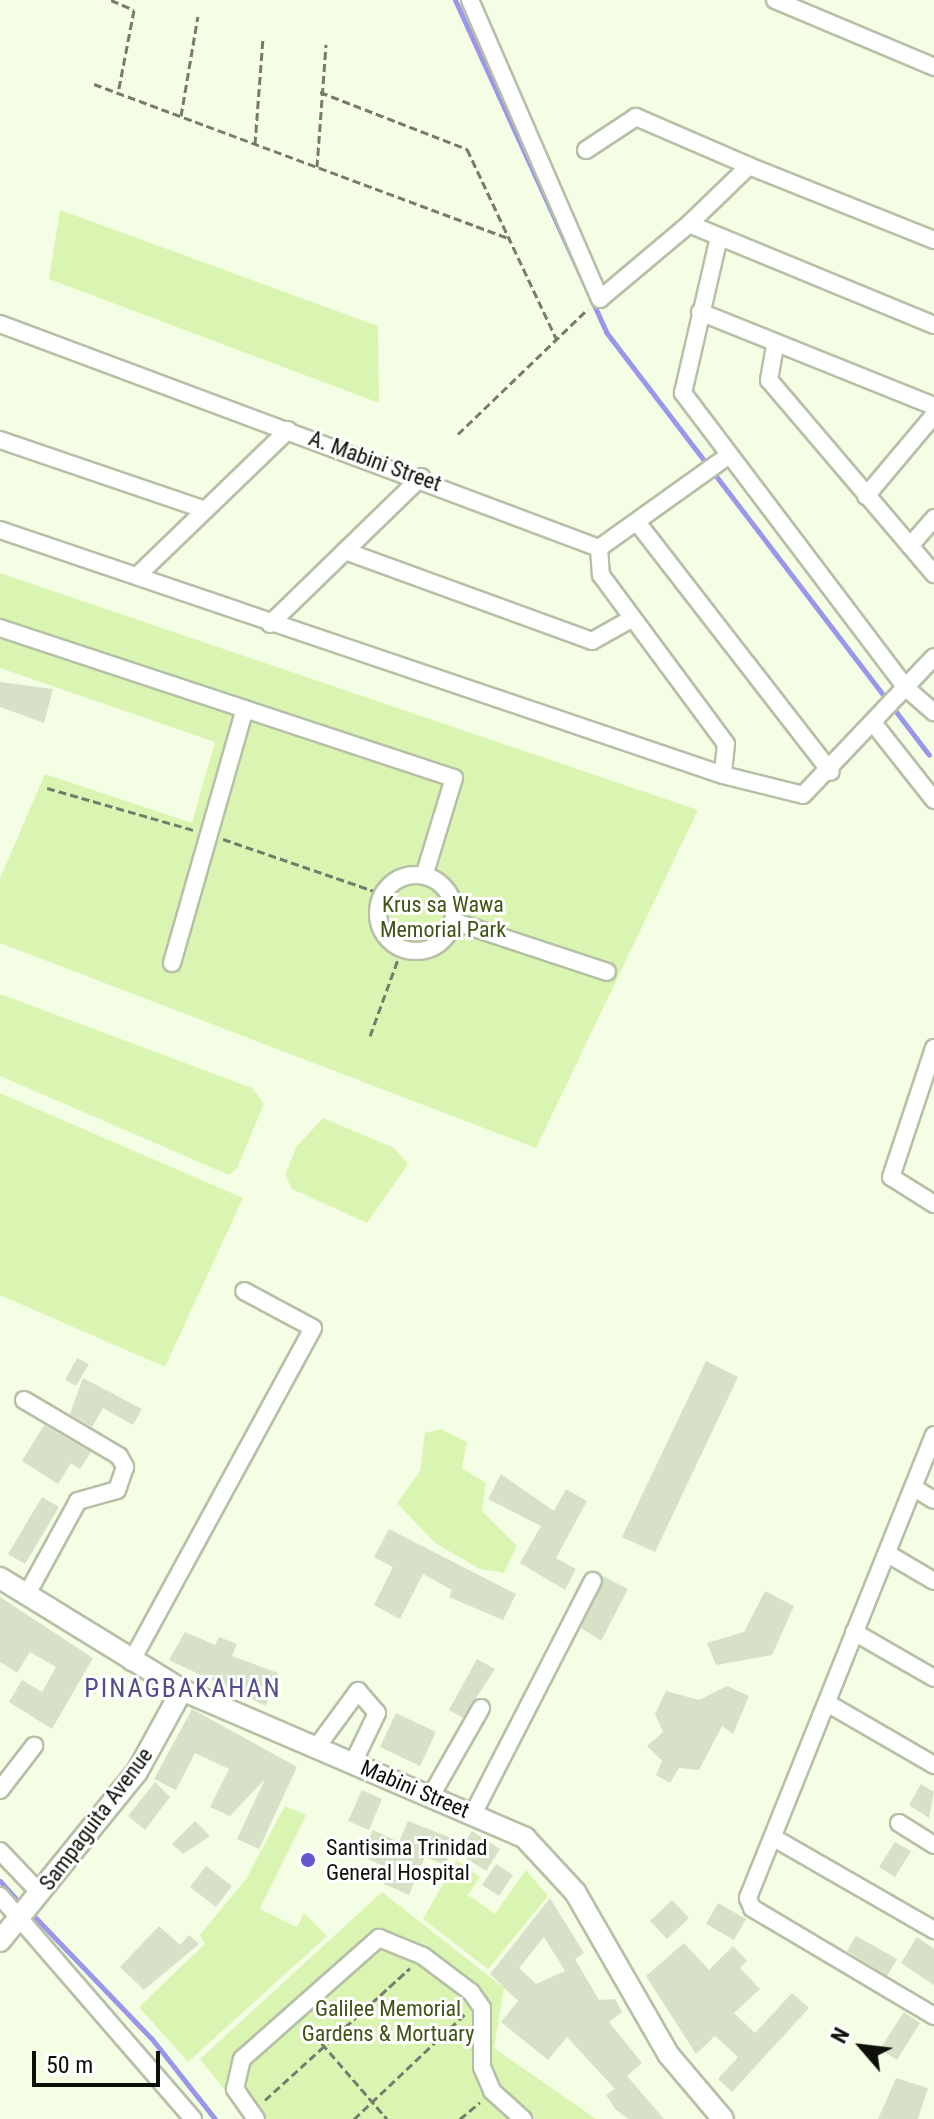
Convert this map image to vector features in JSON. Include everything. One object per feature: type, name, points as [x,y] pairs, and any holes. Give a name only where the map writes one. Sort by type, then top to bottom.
[{"type":"main road","name":"Mabini Street","points":[[0,1578],[131,1662],[182,1690],[432,1794],[525,1838],[560,1873],[668,2054],[715,2117]]},
{"type":"main road","name":"Sampaguita Avenue","points":[[0,1941],[137,1772],[182,1690]]},
{"type":"street","points":[[470,0],[600,299],[689,224],[749,166]]},
{"type":"street","points":[[775,0],[934,67]]},
{"type":"street","points":[[586,150],[633,117],[934,240]]},
{"type":"street","points":[[689,224],[934,325]]},
{"type":"street","points":[[719,237],[680,382],[714,464],[901,694],[934,712]]},
{"type":"street","points":[[700,312],[775,346],[934,406]]},
{"type":"street","name":"A. Mabini Street","points":[[0,324],[421,477],[599,548]]},
{"type":"street","points":[[775,346],[769,380],[934,574]]},
{"type":"street","points":[[866,496],[934,415]]},
{"type":"street","points":[[137,576],[288,430]]},
{"type":"street","points":[[0,440],[203,509]]},
{"type":"street","points":[[714,464],[640,526],[599,548],[601,575],[726,744],[723,775]]},
{"type":"street","points":[[270,624],[421,477]]},
{"type":"street","points":[[910,546],[934,518]]},
{"type":"street","points":[[640,526],[831,772]]},
{"type":"street","points":[[0,530],[723,775],[803,795],[831,772],[934,657]]},
{"type":"street","points":[[345,551],[592,641],[631,619]]},
{"type":"street","points":[[0,628],[454,778],[424,876]]},
{"type":"street","points":[[172,963],[245,709]]},
{"type":"street","points":[[878,719],[934,800]]},
{"type":"street","points":[[424,876],[451,898],[453,921],[431,948],[402,948],[382,928],[379,905],[391,885],[424,876]]},
{"type":"street","points":[[453,921],[607,972]]},
{"type":"street","points":[[934,1048],[891,1177],[934,1204]]},
{"type":"street","points":[[131,1662],[313,1328],[244,1291]]},
{"type":"street","points":[[24,1400],[119,1456],[125,1467],[117,1490],[78,1501],[26,1596]]},
{"type":"street","points":[[934,1435],[748,1898],[752,1908],[934,2016]]},
{"type":"street","points":[[914,1488],[934,1500]]},
{"type":"street","points":[[888,1554],[934,1581]]},
{"type":"street","points":[[473,1814],[593,1581]]},
{"type":"street","points":[[854,1632],[934,1678]]},
{"type":"street","points":[[316,1748],[358,1691],[377,1713],[353,1763]]},
{"type":"street","points":[[827,1703],[934,1765]]},
{"type":"street","points":[[432,1794],[481,1708]]},
{"type":"street","points":[[0,1790],[34,1746]]},
{"type":"street","points":[[899,1823],[934,1845]]},
{"type":"street","points":[[774,1838],[934,1930]]},
{"type":"street","points":[[0,1851],[40,1893]]},
{"type":"street","points":[[0,1896],[193,2119]]},
{"type":"street","points":[[254,2115],[234,2074],[294,2012],[379,1938],[423,1956],[478,2002],[482,2067],[492,2091],[523,2119]]},
{"type":"path","points":[[111,0],[134,10],[118,93]]},
{"type":"path","points":[[181,116],[198,16]]},
{"type":"path","points":[[255,144],[263,38]]},
{"type":"path","points":[[317,167],[320,92],[326,44]]},
{"type":"path","points":[[94,84],[510,239]]},
{"type":"path","points":[[320,92],[467,149],[557,340]]},
{"type":"path","points":[[458,434],[587,310]]},
{"type":"path","points":[[370,1036],[402,948]]},
{"type":"path","points":[[254,2115],[423,1956]]},
{"type":"path","points":[[354,2119],[478,2002]]},
{"type":"path","points":[[294,2012],[387,2119]]},
{"type":"path","points":[[460,2119],[492,2091]]},
{"type":"green space","points":[[60,210],[378,326],[379,403],[49,279]]},
{"type":"green space","name":"Krus sa Wawa Memorial Park","points":[[0,573],[698,810],[536,1148],[0,943],[0,878],[45,774],[192,823],[215,742],[0,668]]},
{"type":"green space","points":[[0,994],[252,1088],[264,1104],[237,1168],[229,1175],[0,1076]]},
{"type":"green space","points":[[0,1093],[243,1198],[165,1367],[0,1295]]},
{"type":"green space","points":[[323,1118],[394,1148],[408,1164],[367,1223],[292,1189],[285,1175],[297,1146]]},
{"type":"green space","points":[[441,1429],[467,1442],[462,1468],[486,1483],[482,1511],[517,1546],[504,1573],[480,1569],[435,1543],[397,1503],[420,1471],[425,1433]]},
{"type":"green space","points":[[285,1806],[306,1815],[260,1909],[297,1927],[304,1913],[327,1936],[188,2062],[139,2007],[205,1944],[200,1935],[246,1879]]},
{"type":"green space","points":[[457,1860],[480,1877],[468,1895],[495,1914],[526,1870],[548,1896],[488,1969],[423,1919]]},
{"type":"green space","name":"Galilee Memorial Gardens & Mortuary","points":[[382,1892],[504,1988],[494,2048],[596,2119],[248,2119],[200,2059]]},
{"type":"building","points":[[0,682],[53,689],[44,723],[0,707]]},
{"type":"building","points":[[77,1358],[89,1364],[76,1386],[65,1380]]},
{"type":"building","points":[[706,1361],[738,1377],[655,1552],[622,1537]]},
{"type":"building","points":[[83,1378],[142,1409],[133,1425],[103,1408],[92,1427],[70,1414]]},
{"type":"building","points":[[44,1425],[91,1452],[80,1469],[71,1463],[58,1484],[22,1461]]},
{"type":"building","points":[[501,1474],[554,1511],[566,1489],[587,1501],[556,1558],[576,1569],[565,1590],[520,1563],[541,1526],[488,1499]]},
{"type":"building","points":[[42,1497],[59,1507],[25,1564],[8,1554]]},
{"type":"building","points":[[389,1529],[516,1594],[503,1620],[449,1597],[452,1590],[423,1574],[400,1619],[374,1605],[393,1567],[374,1557]]},
{"type":"building","points":[[603,1576],[628,1589],[601,1641],[581,1628]]},
{"type":"building","points":[[765,1591],[794,1606],[772,1655],[716,1665],[707,1643],[744,1632]]},
{"type":"building","points":[[0,1597],[93,1658],[52,1729],[9,1702],[22,1680],[42,1692],[56,1667],[30,1652],[17,1673],[0,1662]]},
{"type":"building","points":[[185,1632],[215,1645],[219,1637],[237,1644],[232,1656],[278,1673],[266,1706],[169,1660]]},
{"type":"building","points":[[477,1659],[495,1669],[463,1718],[449,1710]]},
{"type":"building","points":[[727,1686],[749,1696],[733,1734],[722,1726],[699,1770],[679,1768],[670,1783],[656,1775],[662,1761],[647,1746],[663,1732],[655,1714],[666,1691],[699,1700]]},
{"type":"building","points":[[192,1709],[297,1767],[259,1849],[237,1839],[265,1779],[230,1816],[210,1807],[229,1769],[195,1753],[176,1790],[154,1779]]},
{"type":"building","points":[[396,1713],[436,1732],[420,1766],[380,1747]]},
{"type":"building","points":[[155,1782],[170,1797],[145,1830],[128,1816]]},
{"type":"building","points":[[921,1784],[934,1792],[929,1818],[909,1805]]},
{"type":"building","points":[[362,1790],[382,1799],[369,1830],[348,1821]]},
{"type":"building","points":[[195,1821],[210,1836],[183,1854],[172,1844]]},
{"type":"building","points":[[408,1821],[464,1843],[472,1831],[500,1849],[486,1871],[452,1849],[445,1865],[425,1857],[409,1895],[384,1884],[390,1869],[361,1856],[373,1830],[399,1842]]},
{"type":"building","points":[[895,1842],[911,1851],[895,1877],[879,1867]]},
{"type":"building","points":[[496,1864],[513,1875],[499,1896],[482,1885]]},
{"type":"building","points":[[206,1866],[232,1886],[216,1907],[190,1887]]},
{"type":"building","points":[[550,1898],[584,1953],[575,1959],[599,2000],[615,1999],[622,2012],[609,2022],[642,2063],[627,2076],[664,2119],[629,2119],[616,2110],[606,2095],[615,2089],[567,2037],[548,2060],[501,2022],[518,2001],[490,1974]],"holes":[[[544,1937],[565,1971],[536,1984],[519,1968]]]},
{"type":"building","points":[[672,1900],[689,1918],[667,1939],[650,1921]]},
{"type":"building","points":[[718,1903],[746,1919],[734,1940],[706,1924]]},
{"type":"building","points":[[159,1926],[180,1945],[189,1935],[199,1944],[144,1990],[120,1967]]},
{"type":"building","points":[[856,1936],[897,1959],[887,1976],[847,1951]]},
{"type":"building","points":[[917,1937],[934,1949],[934,1985],[901,1963]]},
{"type":"building","points":[[684,1943],[709,1970],[733,1946],[747,1961],[740,1968],[760,1989],[734,2013],[755,2033],[792,1993],[809,2008],[732,2092],[718,2079],[738,2057],[715,2036],[696,2054],[646,1976]]},
{"type":"building","points":[[904,2012],[920,2023],[897,2060],[880,2049]]},
{"type":"building","points":[[896,2078],[928,2088],[918,2119],[878,2119]]},
{"type":"waterway","points":[[455,0],[606,332],[929,755]]},
{"type":"waterway","points":[[0,1881],[18,1901]]},
{"type":"waterway","points":[[32,1914],[152,2039],[215,2119]]},
{"type":"place","name":"Santisima Trinidad General Hospital","points":[[308,1860]]},
{"type":"district","name":"PINAGBAKAHAN","points":[[183,1689]]}]
